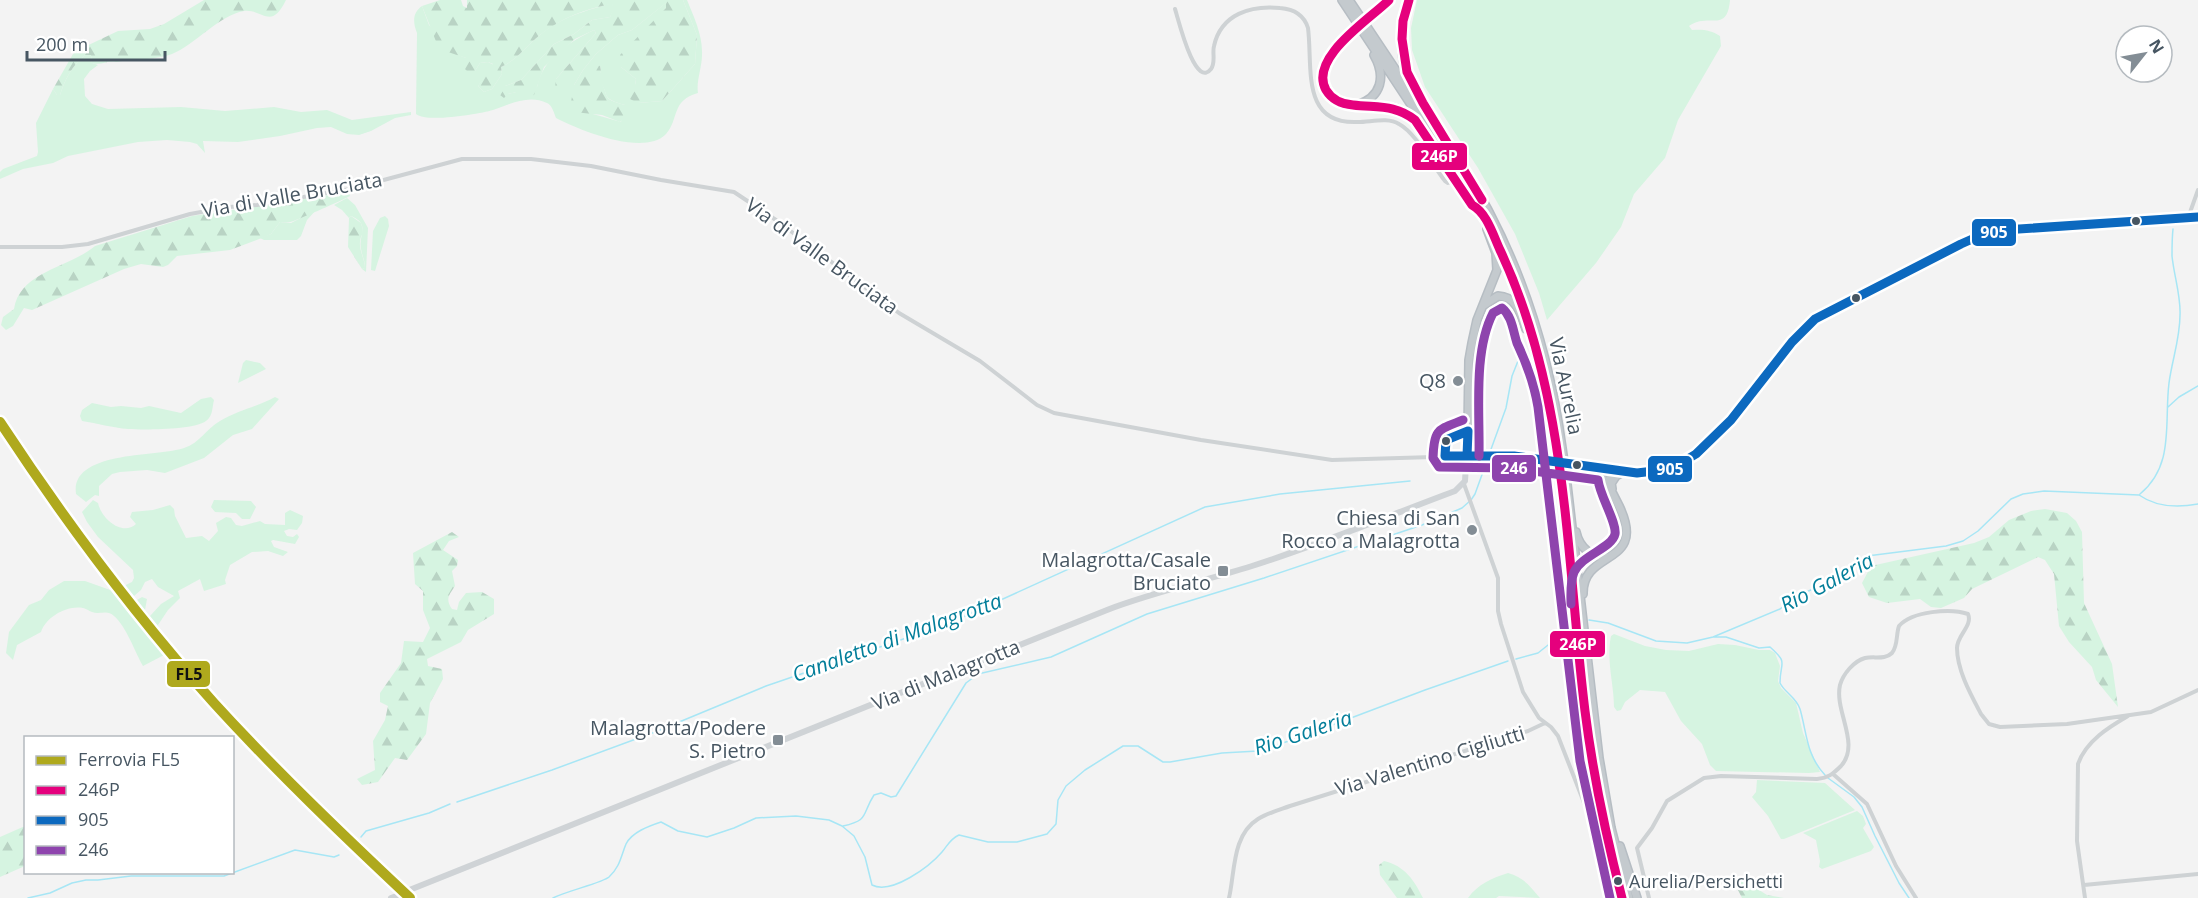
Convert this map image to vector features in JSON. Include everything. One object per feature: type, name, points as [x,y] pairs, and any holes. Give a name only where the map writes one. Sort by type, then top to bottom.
[{"type":"highway","points":[[1338,0],[1376,58],[1381,76],[1379,88],[1374,96],[1361,104],[1351,106]]},
{"type":"highway","name":"Via Aurelia","points":[[1342,0],[1486,220],[1515,284],[1540,363],[1559,448]]},
{"type":"highway","name":"Via Aurelia","points":[[1349,0],[1478,192],[1503,239],[1531,312],[1551,381],[1582,617],[1582,647],[1596,784],[1622,898]]},
{"type":"highway","points":[[1389,0],[1328,58],[1323,70],[1323,80],[1327,91],[1333,98],[1351,106],[1389,106],[1408,114],[1424,131],[1472,205],[1480,209]]},
{"type":"highway","points":[[1409,0],[1401,40],[1406,73],[1415,92],[1468,172],[1478,192]]},
{"type":"highway","points":[[1468,431],[1469,360],[1482,307],[1495,278],[1498,262],[1487,231],[1486,220]]},
{"type":"highway","points":[[1482,307],[1498,296],[1513,301],[1540,363]]},
{"type":"highway","points":[[1593,467],[1610,486]]},
{"type":"highway","points":[[1582,617],[1583,584],[1586,575],[1623,545],[1627,529],[1606,475],[1609,469]]},
{"type":"highway","points":[[1610,486],[1616,476],[1625,471]]},
{"type":"highway","points":[[1563,477],[1571,493],[1578,541],[1595,556],[1602,558],[1613,555]]},
{"type":"highway","name":"Via Aurelia","points":[[1563,477],[1575,609],[1605,797],[1629,898]]},
{"type":"highway","points":[[1605,797],[1637,898]]},
{"type":"main road","points":[[1467,456],[1512,456],[1625,471],[1654,473],[1668,470],[1683,464],[1737,414],[1810,324],[1966,241],[2004,230],[2198,218]]},
{"type":"main road","points":[[1464,484],[1468,431]]},
{"type":"main road","name":"Via di Malagrotta","points":[[407,891],[1107,610],[1302,549],[1455,490],[1464,484]]},
{"type":"main road","points":[[391,898],[399,895]]},
{"type":"street","points":[[1175,9],[1192,60],[1199,70],[1205,72],[1213,65],[1215,41],[1236,14],[1264,7],[1296,12],[1307,26],[1311,87],[1323,110],[1341,122],[1388,121],[1400,124],[1426,153],[1445,182],[1456,180]]},
{"type":"street","name":"Via di Valle Bruciata","points":[[0,247],[62,247],[88,244],[190,214],[229,207],[257,206],[350,189],[462,159],[508,158],[580,164],[734,192],[776,220],[893,309],[980,361],[1037,405],[1051,412],[1198,440],[1325,459],[1351,461],[1467,456]]},
{"type":"street","points":[[2188,219],[2198,190]]},
{"type":"street","name":"Via Valentino Cigliutti","points":[[1229,898],[1240,840],[1249,827],[1262,817],[1290,806],[1528,731],[1545,723],[1530,705],[1506,642],[1498,611],[1498,578],[1470,495],[1464,484]]},
{"type":"street","points":[[1646,898],[1648,890],[1636,848],[1652,828],[1665,802],[1699,780],[1709,777],[1824,778],[1832,775],[1844,762],[1849,750],[1840,693],[1842,679],[1848,670],[1861,660],[1891,654],[1899,626],[1910,616],[1919,613],[1968,614],[1970,621],[1958,641],[1958,659],[1979,711],[1992,725],[2002,727],[2052,726],[2100,720],[2155,710],[2198,690]]},
{"type":"street","points":[[2085,898],[2077,841],[2078,764],[2091,744],[2113,724],[2129,714]]},
{"type":"street","points":[[1545,723],[1558,736],[1597,836]]},
{"type":"street","points":[[1832,775],[1867,803],[1896,866],[1916,898]]},
{"type":"street","points":[[2084,885],[2198,874]]},
{"type":"green space","points":[[204,0],[286,0],[276,15],[271,17],[244,11],[225,18],[181,50],[166,56],[98,64],[92,63],[91,55],[85,55],[70,73],[60,95],[57,95],[53,89],[73,54],[78,50],[118,31],[150,29],[164,24]]},
{"type":"green space","points":[[440,0],[461,0],[463,6],[467,8],[467,0],[683,0],[697,35],[695,64],[662,101],[638,103],[624,96],[623,87],[635,85],[636,79],[621,67],[620,55],[666,8],[666,3],[632,30],[618,35],[596,54],[574,85],[564,93],[555,88],[556,79],[596,33],[594,30],[575,39],[544,67],[534,95],[522,97],[517,92],[508,94],[504,98],[500,95],[505,86],[521,80],[554,44],[574,34],[592,20],[610,17],[612,4],[574,15],[548,29],[512,61],[501,67],[502,74],[492,89],[484,92],[478,86],[493,64],[480,63],[475,71],[469,73],[465,69],[466,58],[439,49],[422,6]]},
{"type":"green space","points":[[683,0],[687,0],[701,41],[702,60],[698,93],[689,96],[679,105],[666,134],[656,140],[643,143],[611,139],[580,129],[556,118],[549,104],[533,99],[465,115],[442,118],[422,117],[416,114],[417,33],[414,18],[422,6],[429,25],[456,54],[466,58],[475,71],[480,63],[488,62],[494,65],[478,86],[484,92],[492,89],[502,74],[501,67],[517,57],[548,29],[574,15],[612,3],[614,9],[610,17],[592,20],[574,34],[554,44],[521,80],[505,86],[508,94],[537,87],[545,68],[558,52],[594,30],[596,33],[556,79],[574,85],[596,54],[618,35],[632,30],[667,2],[666,8],[621,67],[636,79],[638,103],[662,101],[695,64],[697,35]],"holes":[[[598,78],[607,96],[625,105],[621,122],[593,114]]]},
{"type":"green space","points":[[1417,0],[1730,0],[1728,10],[1721,19],[1696,22],[1689,26],[1692,30],[1707,30],[1720,36],[1721,46],[1678,120],[1665,158],[1634,194],[1621,227],[1596,263],[1547,320],[1539,293],[1515,234],[1478,168],[1425,87],[1412,50],[1411,28]]},
{"type":"green space","points":[[85,55],[91,55],[92,63],[98,65],[84,79],[85,96],[92,104],[108,109],[181,107],[225,111],[274,107],[301,112],[327,110],[352,120],[411,112],[411,115],[395,118],[359,135],[347,134],[331,127],[238,142],[203,141],[205,153],[197,144],[190,142],[167,140],[138,142],[68,156],[53,163],[23,169],[0,179],[0,172],[3,169],[37,156],[36,123],[53,89],[57,95],[60,95],[70,73]]},
{"type":"green space","points":[[597,65],[600,66],[599,78],[607,96],[625,105],[628,109],[627,116],[620,122],[602,115],[574,112],[571,108],[572,96],[581,77]]},
{"type":"green space","points":[[348,192],[350,196],[320,210],[294,221],[280,222],[267,236],[230,250],[177,256],[163,267],[141,264],[124,269],[32,310],[24,308],[13,326],[6,330],[1,325],[3,317],[14,309],[18,296],[35,278],[95,246],[192,216]]},
{"type":"green space","points":[[347,198],[355,205],[368,228],[366,272],[362,269],[365,268],[365,263],[361,249],[361,223],[351,216],[349,218],[334,205]]},
{"type":"green space","points":[[316,210],[307,220],[297,240],[260,238],[271,234],[280,222],[291,223]]},
{"type":"green space","points":[[351,216],[361,223],[362,227],[360,245],[365,268],[362,269],[348,247]]},
{"type":"green space","points":[[385,216],[389,226],[375,271],[371,270],[373,231],[380,218]]},
{"type":"green space","points":[[246,360],[260,363],[266,369],[238,383],[243,363]]},
{"type":"green space","points":[[211,397],[214,400],[211,414],[206,421],[180,428],[122,428],[82,421],[80,416],[82,410],[92,403],[111,407],[149,406],[181,413],[201,399]]},
{"type":"green space","points":[[275,397],[279,399],[252,429],[233,435],[204,458],[165,473],[147,470],[112,474],[99,486],[99,496],[95,495],[86,502],[76,494],[78,480],[87,470],[101,462],[190,446],[220,421]]},
{"type":"green space","points":[[93,500],[98,503],[108,520],[125,528],[136,524],[130,517],[132,512],[153,510],[170,505],[174,509],[186,538],[202,536],[209,541],[218,531],[216,523],[226,517],[231,518],[236,525],[242,526],[260,521],[265,524],[285,525],[285,513],[290,510],[303,516],[302,523],[297,530],[284,531],[287,536],[293,537],[297,534],[299,537],[295,544],[271,541],[274,547],[288,552],[283,556],[268,551],[252,552],[230,565],[225,580],[226,584],[204,591],[200,579],[178,591],[180,598],[158,625],[166,654],[143,666],[126,633],[112,614],[95,613],[77,608],[58,613],[47,622],[41,632],[17,645],[13,660],[6,653],[9,632],[29,605],[41,600],[49,590],[64,581],[85,581],[113,591],[132,582],[134,578],[133,570],[98,537],[82,512]],"holes":[[[152,579],[158,587],[174,596],[161,604],[150,616],[145,610],[147,599],[142,597],[137,600],[133,599],[145,582]]]},
{"type":"green space","points":[[214,500],[251,501],[256,507],[250,519],[242,519],[236,513],[215,512],[211,507]]},
{"type":"green space","points":[[2045,509],[2067,513],[2076,521],[2082,532],[2084,603],[2112,664],[2118,707],[2096,680],[2092,667],[2069,642],[2059,626],[2054,574],[2045,560],[2038,557],[1972,589],[1964,598],[1941,608],[1931,607],[1920,599],[1887,603],[1869,597],[1862,583],[1871,566],[1974,543],[1989,537],[2009,520],[2031,511]]},
{"type":"green space","points":[[452,532],[459,537],[449,541],[443,550],[458,560],[457,566],[452,571],[455,586],[449,597],[450,606],[457,610],[459,602],[466,593],[482,592],[494,599],[494,614],[468,630],[461,642],[427,659],[428,666],[442,669],[443,679],[430,703],[426,734],[407,760],[395,758],[378,782],[362,785],[357,779],[375,770],[373,741],[385,720],[388,706],[380,702],[380,693],[401,663],[404,641],[423,642],[430,628],[423,610],[423,591],[415,584],[413,553]]},
{"type":"green space","points":[[1614,634],[1645,646],[1666,650],[1689,651],[1718,644],[1770,650],[1775,653],[1780,666],[1778,681],[1781,688],[1796,703],[1803,733],[1820,772],[1716,771],[1710,765],[1702,744],[1681,721],[1665,692],[1640,690],[1625,702],[1621,710],[1617,711],[1614,707],[1609,654],[1611,636]]},
{"type":"green space","points":[[1757,780],[1825,783],[1855,810],[1781,839],[1768,816],[1752,797],[1756,792]]},
{"type":"green space","points":[[1857,811],[1863,816],[1866,824],[1863,828],[1874,847],[1871,851],[1822,869],[1819,867],[1816,840],[1803,833]]},
{"type":"green space","points":[[24,826],[24,866],[0,877],[0,837]]},
{"type":"green space","points":[[1384,861],[1403,870],[1416,885],[1423,898],[1397,898],[1380,875],[1379,865]]},
{"type":"green space","points":[[1508,873],[1522,880],[1540,898],[1499,896],[1496,898],[1468,898],[1486,882]]},
{"type":"green space","points":[[1740,878],[1767,895],[1784,898],[1742,898],[1736,886]]},
{"type":"waterway","points":[[2140,494],[2159,470],[2166,443],[2169,383],[2179,333],[2180,315],[2172,256],[2173,229]]},
{"type":"waterway","points":[[1490,452],[1506,408],[1512,376],[1520,356]]},
{"type":"waterway","points":[[2168,407],[2179,397],[2198,386]]},
{"type":"waterway","points":[[843,826],[861,819],[874,795],[881,793],[891,797],[896,796],[966,683],[978,674],[1051,657],[1147,614],[1422,525],[1462,508],[1471,500],[1488,458]]},
{"type":"waterway","name":"Canaletto di Malagrotta","points":[[457,802],[655,732],[766,686],[950,623],[1205,507],[1280,494],[1410,481]]},
{"type":"waterway","name":"Rio Galeria","points":[[1589,620],[1608,623],[1656,641],[1687,643],[1713,637],[1780,609],[1799,595],[1825,584],[1867,556],[1946,546],[1963,541],[1978,531],[2011,499],[2023,494],[2044,491],[2139,495],[2167,506],[2198,504]]},
{"type":"waterway","name":"Rio Galeria","points":[[1516,659],[1538,653],[1572,626]]},
{"type":"waterway","points":[[1713,637],[1726,637],[1759,648],[1770,647],[1780,657],[1782,660],[1780,683],[1800,709],[1814,760],[1825,775]]},
{"type":"waterway","name":"Rio Galeria","points":[[553,898],[609,877],[618,865],[626,844],[632,836],[651,825],[661,822],[678,831],[707,837],[756,818],[796,816],[829,820],[842,826],[854,836],[865,857],[872,885],[890,886],[920,871],[959,835],[988,842],[1017,842],[1047,834],[1056,824],[1058,800],[1066,786],[1085,770],[1123,746],[1138,746],[1163,762],[1222,753],[1258,751],[1508,661]]},
{"type":"waterway","points":[[1828,778],[1854,797],[1862,807],[1899,883],[1909,898]]},
{"type":"waterway","name":"Canaletto di Malagrotta","points":[[361,837],[366,831],[429,813],[450,804]]},
{"type":"waterway","name":"Canaletto di Malagrotta","points":[[234,872],[295,850],[334,857],[339,855]]},
{"type":"waterway","name":"Canaletto di Malagrotta","points":[[28,898],[86,880],[131,876],[224,876],[229,874]]},
{"type":"rail line","name":"FL5","points":[[0,422],[102,567],[185,670],[286,778],[410,898]]},
{"type":"transit line","name":"246P","points":[[1389,0],[1356,28],[1333,52],[1326,65],[1323,78],[1326,90],[1337,101],[1393,109],[1415,120],[1472,205],[1486,219],[1522,305],[1539,361],[1552,419],[1568,535],[1588,735],[1600,805],[1622,898]]},
{"type":"transit line","name":"246P","points":[[1409,0],[1403,21],[1402,39],[1407,72],[1423,103],[1482,200]]},
{"type":"transit line","name":"905","points":[[1467,456],[1514,456],[1637,473],[1671,469],[1696,454],[1731,420],[1792,342],[1815,319],[1961,244],[1979,236],[2004,230],[2198,217]]},
{"type":"transit line","name":"246","points":[[1479,456],[1480,364],[1487,329],[1493,313],[1502,308],[1512,324],[1530,374],[1538,407],[1580,761],[1610,898]]},
{"type":"transit line","name":"246","points":[[1463,420],[1443,429],[1436,435],[1433,458],[1439,467],[1511,468],[1598,480],[1615,534],[1613,539],[1583,561],[1574,572],[1571,584],[1571,604]]},
{"type":"transit line","name":"905","points":[[1468,431],[1467,456],[1445,456],[1446,440],[1468,431]]},
{"type":"place","name":"Q8","points":[[1458,381]]},
{"type":"place","name":"Chiesa di San Rocco a Malagrotta","points":[[1472,530]]},
{"type":"place","name":"Malagrotta/Casale Bruciato","points":[[1223,571]]},
{"type":"place","name":"Malagrotta/Podere S. Pietro","points":[[778,740]]},
{"type":"place","name":"Aurelia/Persichetti","points":[[1618,881]]}]
